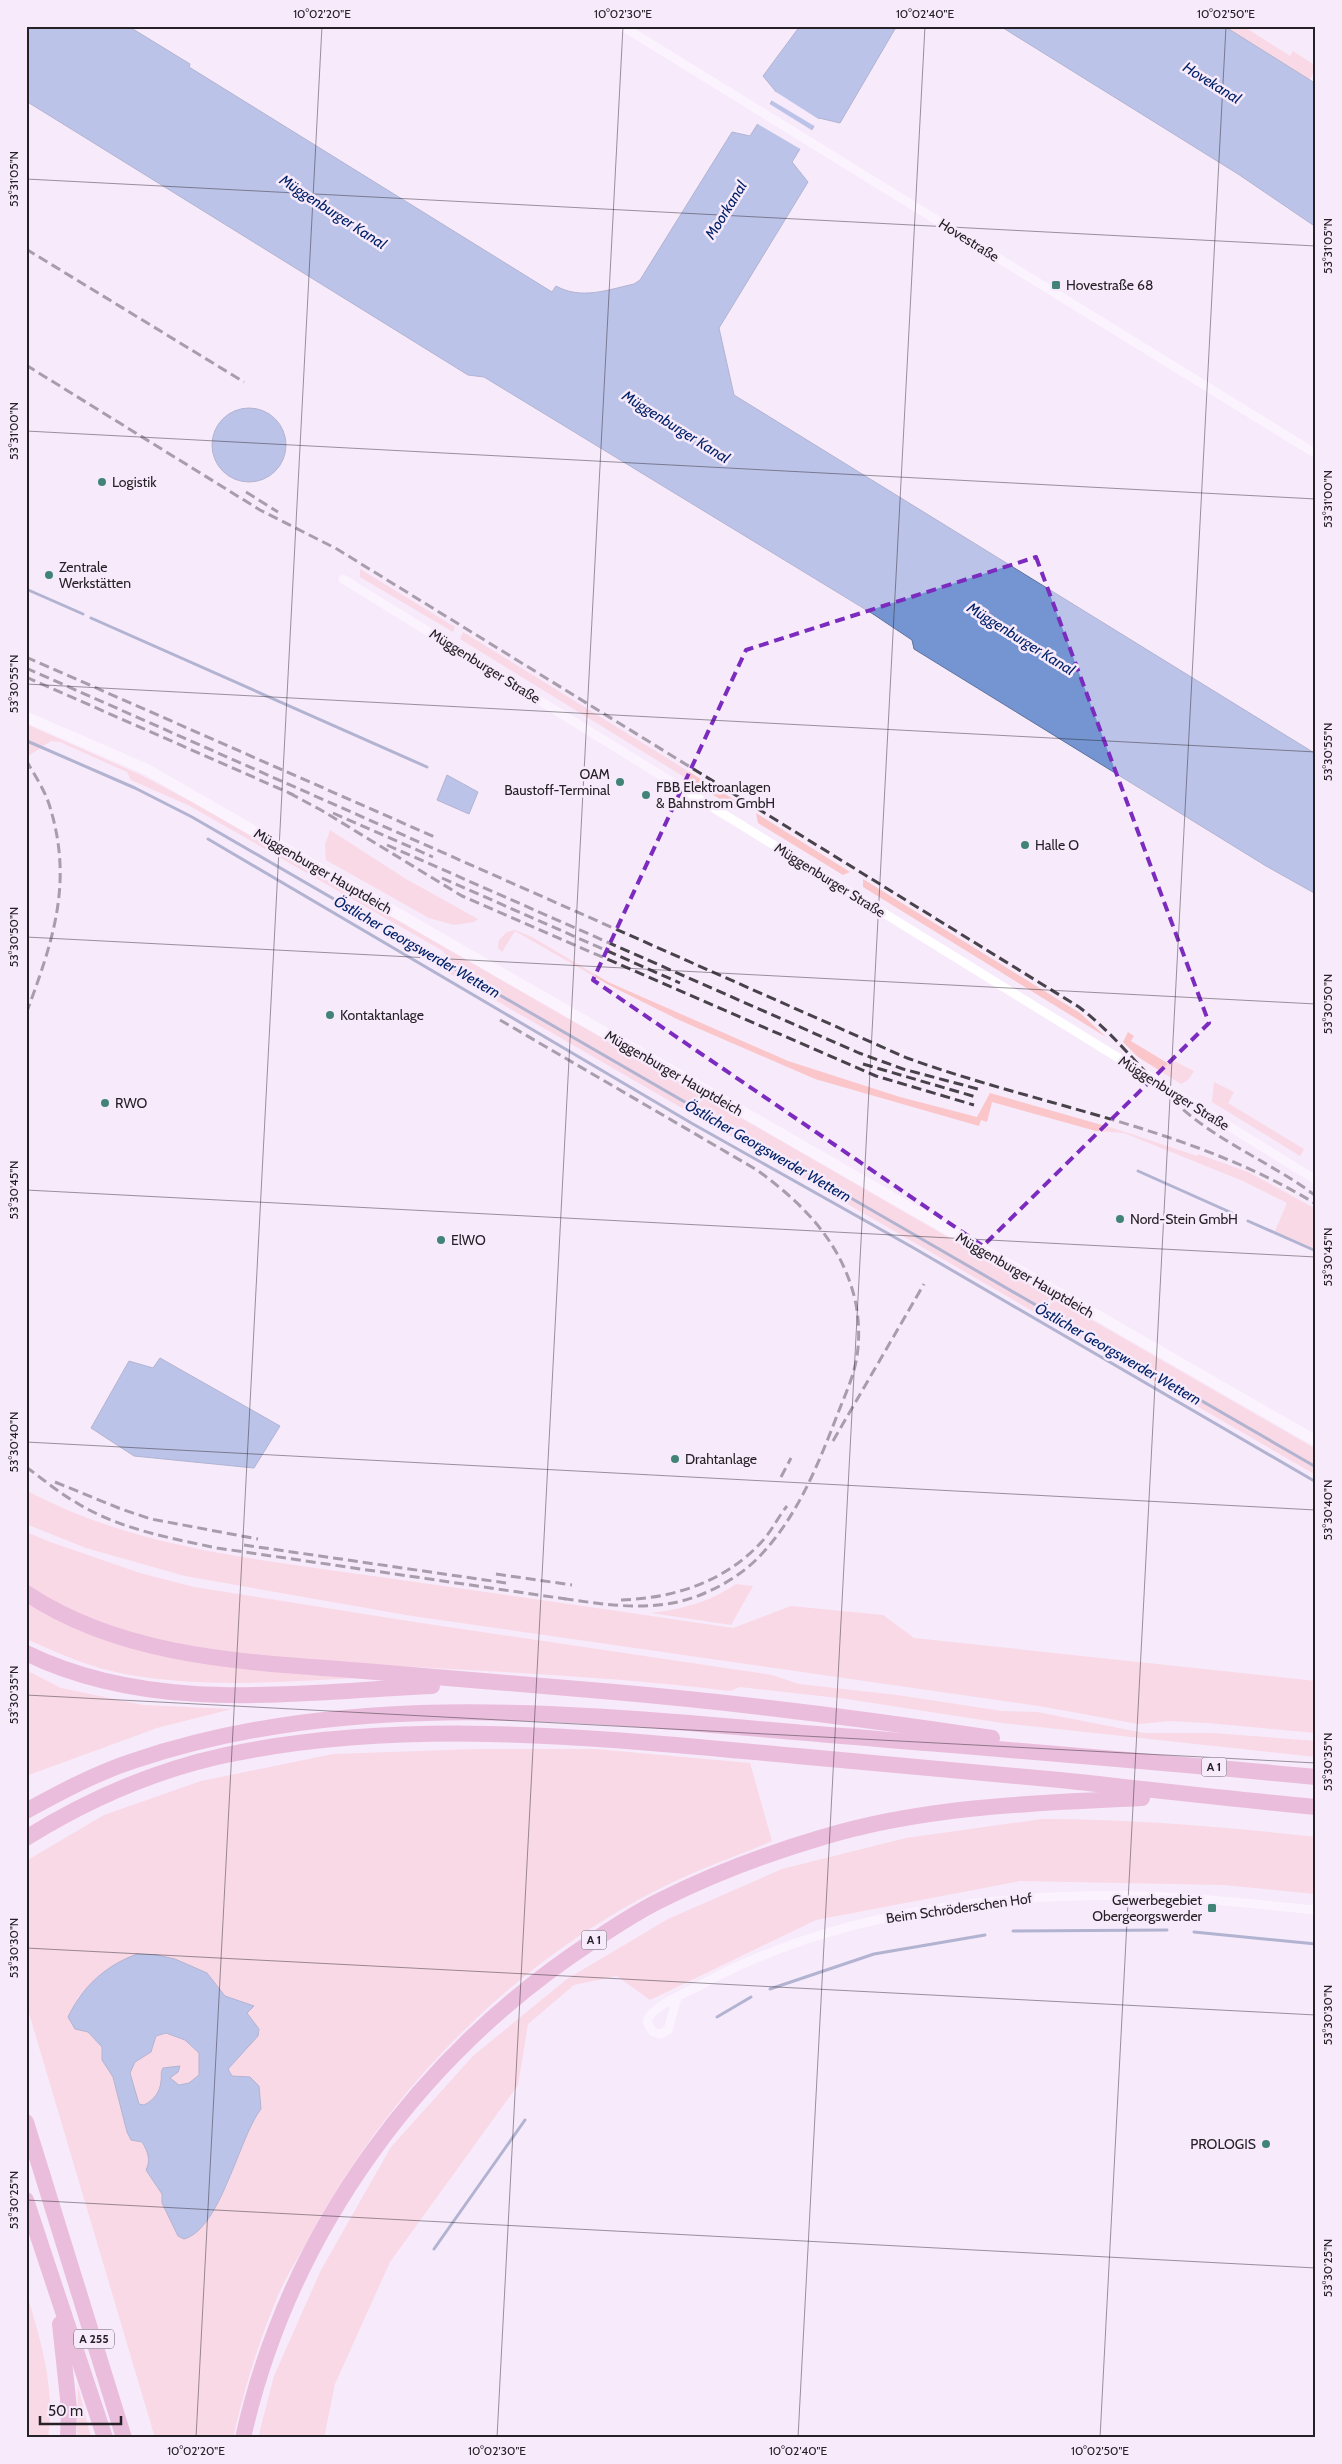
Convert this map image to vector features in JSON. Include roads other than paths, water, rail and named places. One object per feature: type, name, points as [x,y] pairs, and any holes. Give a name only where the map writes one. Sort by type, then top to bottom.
[{"type":"highway","points":[[26,1593],[45,1606],[86,1624],[135,1642],[168,1650],[249,1662],[494,1684],[614,1692],[790,1710],[900,1724],[1112,1757]]},
{"type":"highway","points":[[26,1653],[83,1676],[137,1689],[214,1696],[494,1684]]},
{"type":"highway","name":"A 1","points":[[26,1811],[94,1777],[132,1761],[205,1739],[306,1721],[412,1712],[531,1714],[653,1720],[1112,1757],[1316,1777]]},
{"type":"highway","points":[[26,1838],[66,1814],[140,1781],[224,1756],[308,1742],[414,1733],[670,1745],[1062,1780],[1192,1796]]},
{"type":"highway","name":"A 1","points":[[243,2438],[259,2375],[305,2262],[340,2199],[381,2138],[460,2046],[514,1998],[557,1964],[660,1900],[721,1872],[822,1837],[901,1818],[1039,1802],[1192,1796],[1316,1807]]},
{"type":"highway","name":"A 255","points":[[26,2122],[124,2438]]},
{"type":"highway","name":"A 255","points":[[26,2200],[105,2438]]},
{"type":"highway","points":[[57,2294],[69,2408],[68,2438]]},
{"type":"street","name":"Hovestraße","points":[[622,26],[1316,454]]},
{"type":"street","name":"Müggenburger Straße","points":[[343,579],[1316,1180]]},
{"type":"street","name":"Müggenburger Hauptdeich","points":[[26,717],[146,769],[1316,1441]]},
{"type":"street","name":"Beim Schröderschen Hof","points":[[677,1998],[746,1962],[838,1930],[899,1915],[996,1900],[1048,1896],[1152,1896],[1316,1910]]},
{"type":"water","points":[[26,26],[128,26],[190,64],[189,67],[552,292],[556,286],[565,290],[585,293],[614,289],[634,284],[640,280],[732,132],[750,136],[777,93],[763,76],[800,26],[899,26],[895,29],[840,123],[819,118],[792,162],[808,182],[719,328],[734,395],[1316,754],[1316,894],[1266,866],[914,649],[912,640],[873,614],[484,377],[468,375],[26,101]]},
{"type":"water","name":"Hovekanal","points":[[1000,26],[1224,26],[1310,80],[1316,84],[1316,227],[1238,174]]},
{"type":"water","points":[[242,408],[256,408],[270,414],[280,424],[286,438],[284,459],[270,476],[256,482],[242,482],[228,476],[218,466],[212,452],[212,438],[218,424],[228,414]]},
{"type":"water","points":[[447,775],[478,792],[469,814],[437,800]]},
{"type":"water","points":[[160,1358],[280,1426],[254,1468],[134,1456],[91,1428],[129,1361],[153,1368]]},
{"type":"water","points":[[137,1954],[157,1955],[175,1959],[207,1973],[225,1996],[254,2006],[247,2013],[259,2029],[258,2036],[228,2069],[232,2076],[250,2077],[259,2086],[261,2109],[253,2122],[219,2201],[209,2218],[197,2232],[184,2239],[178,2236],[162,2203],[162,2194],[146,2170],[149,2159],[142,2142],[131,2140],[127,2132],[113,2077],[102,2060],[102,2047],[88,2032],[75,2029],[68,2017],[81,1996],[96,1978],[125,1959]],"holes":[[[166,2033],[185,2040],[199,2053],[199,2075],[189,2083],[179,2085],[170,2078],[178,2072],[180,2066],[163,2068],[156,2095],[144,2105],[139,2104],[130,2073],[135,2062],[151,2052],[156,2036]]]},
{"type":"waterway","points":[[26,589],[83,614]]},
{"type":"waterway","points":[[91,618],[427,767]]},
{"type":"waterway","points":[[27,741],[135,788],[192,817],[1316,1467]]},
{"type":"waterway","name":"Östlicher Georgswerder Wettern","points":[[208,839],[693,1124],[912,1247],[1316,1482]]},
{"type":"waterway","points":[[1138,1171],[1232,1213]]},
{"type":"waterway","points":[[1248,1221],[1316,1251]]},
{"type":"waterway","points":[[1013,1931],[1167,1930]]},
{"type":"waterway","points":[[1194,1932],[1316,1944]]},
{"type":"waterway","points":[[770,1989],[874,1954],[985,1935]]},
{"type":"waterway","points":[[717,2017],[751,1997]]},
{"type":"waterway","points":[[434,2249],[525,2120]]},
{"type":"railway","points":[[26,249],[244,382]]},
{"type":"railway","points":[[26,365],[260,510],[337,549],[1079,1007],[1106,1030],[1166,1094],[1195,1119],[1316,1196]]},
{"type":"railway","points":[[246,492],[278,512]]},
{"type":"railway","points":[[26,657],[437,838]]},
{"type":"railway","points":[[26,668],[907,1058],[1167,1137],[1218,1156],[1268,1178],[1316,1204]]},
{"type":"railway","points":[[26,677],[294,795]]},
{"type":"railway","points":[[26,760],[42,787],[49,804],[60,859],[60,885],[52,936],[26,1014]]},
{"type":"railway","points":[[289,793],[321,810],[462,896],[876,1076],[974,1105]]},
{"type":"railway","points":[[333,813],[433,857]]},
{"type":"railway","points":[[387,845],[859,1053],[903,1069],[978,1089]]},
{"type":"railway","points":[[442,878],[680,983]]},
{"type":"railway","points":[[500,1020],[757,1170],[773,1182],[803,1209],[828,1239],[846,1273],[853,1292],[858,1316],[858,1348],[854,1371],[823,1452],[805,1490],[784,1526],[758,1558],[740,1574],[719,1586],[687,1600],[669,1604],[633,1606],[559,1598]]},
{"type":"railway","points":[[863,1064],[976,1097]]},
{"type":"railway","points":[[833,1441],[924,1284]]},
{"type":"railway","points":[[781,1477],[791,1458]]},
{"type":"railway","points":[[26,1467],[64,1495],[93,1512],[145,1532],[217,1548],[566,1599]]},
{"type":"railway","points":[[55,1482],[151,1519],[258,1539]]},
{"type":"railway","points":[[621,1600],[661,1596],[681,1591],[718,1576],[735,1566],[765,1538],[787,1506]]},
{"type":"railway","points":[[244,1545],[506,1583]]},
{"type":"railway","points":[[496,1574],[572,1585]]},
{"type":"place","name":"Hovestraße 68","points":[[1056,285]]},
{"type":"place","name":"Logistik","points":[[102,482]]},
{"type":"place","name":"Zentrale Werkstätten","points":[[49,575]]},
{"type":"place","name":"OAM Baustoff-Terminal","points":[[620,782]]},
{"type":"place","name":"FBB Elektroanlagen & Bahnstrom GmbH","points":[[646,795]]},
{"type":"place","name":"Halle O","points":[[1025,845]]},
{"type":"place","name":"Kontaktanlage","points":[[330,1015]]},
{"type":"place","name":"RWO","points":[[105,1103]]},
{"type":"place","name":"Nord-Stein GmbH","points":[[1120,1219]]},
{"type":"place","name":"ElWO","points":[[441,1240]]},
{"type":"place","name":"Drahtanlage","points":[[675,1459]]},
{"type":"place","name":"Gewerbegebiet Obergeorgswerder","points":[[1212,1908]]},
{"type":"place","name":"PROLOGIS","points":[[1266,2144]]},
{"type":"water label","name":"Moorkanal","points":[[726,210]]},
{"type":"water label","name":"Müggenburger Kanal","points":[[333,212]]},
{"type":"water label","name":"Müggenburger Kanal","points":[[676,427]]},
{"type":"water label","name":"Müggenburger Kanal","points":[[1021,639]]}]
